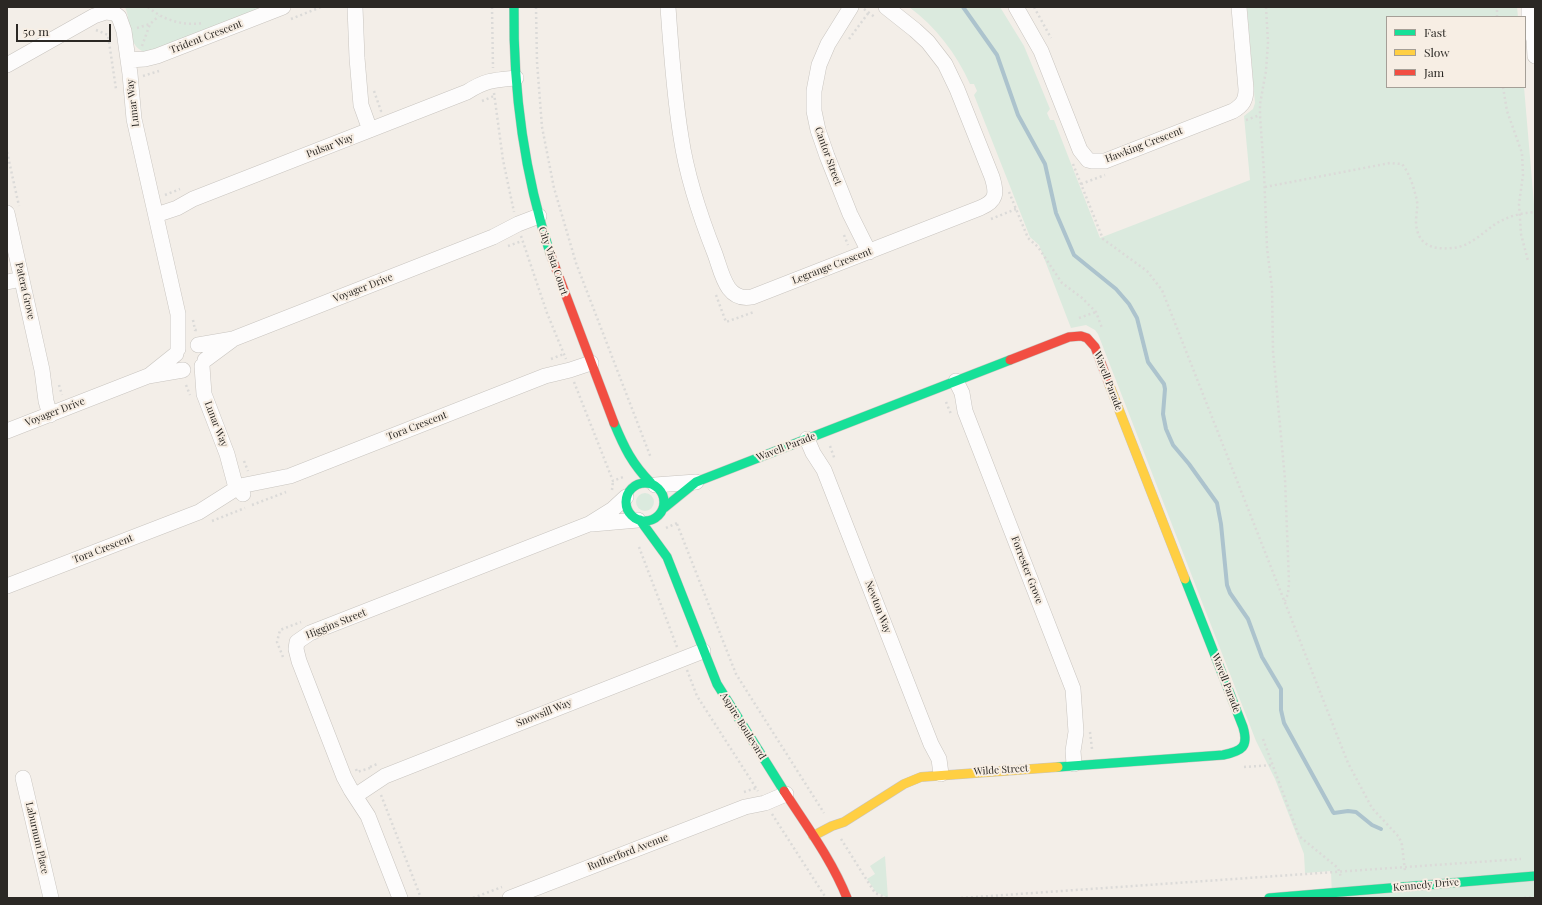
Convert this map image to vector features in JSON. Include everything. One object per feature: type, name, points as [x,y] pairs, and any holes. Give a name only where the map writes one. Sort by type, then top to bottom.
[{"type":"street","name":"Trident Crescent","points":[[135,60],[157,56],[283,7]]},
{"type":"street","points":[[355,7],[357,58],[360,85],[374,129]]},
{"type":"street","points":[[514,7],[516,82]]},
{"type":"street","name":"Legrange Crescent","points":[[668,7],[677,114],[685,161],[707,234],[731,292],[738,298],[752,298],[859,249],[980,208],[988,205],[993,200],[995,193],[994,184],[957,88],[945,64],[928,42],[915,30],[883,14]]},
{"type":"street","name":"Cantor Street","points":[[851,7],[828,44],[819,65],[814,91],[814,111],[821,141],[850,214],[859,249]]},
{"type":"street","name":"Hawking Crescent","points":[[1016,7],[1041,51],[1080,150],[1088,160],[1096,162],[1105,160],[1233,111],[1240,106],[1245,100],[1246,89],[1239,7]]},
{"type":"street","points":[[1529,7],[1529,23],[1534,35],[1535,56]]},
{"type":"street","name":"Cantor Street","points":[[838,30],[864,9]]},
{"type":"street","name":"Lunar Way","points":[[7,65],[94,16],[114,10],[119,17],[135,60],[134,119],[154,210],[185,314],[198,340]]},
{"type":"street","name":"Pulsar Way","points":[[154,210],[178,208],[193,199],[467,92],[516,82]]},
{"type":"street","name":"City Vista Court","points":[[516,82],[527,166],[540,221],[556,271],[624,448]]},
{"type":"street","name":"Patera Grove","points":[[14,213],[16,274],[42,370],[46,401],[55,413]]},
{"type":"street","name":"Voyager Drive","points":[[203,363],[233,339],[493,237],[518,224],[540,221]]},
{"type":"street","points":[[7,282],[16,274]]},
{"type":"street","name":"Lunar Way","points":[[177,352],[185,314]]},
{"type":"street","name":"Wavell Parade","points":[[653,484],[696,482],[1074,335],[1088,337],[1095,347],[1246,738],[1246,742],[1242,749],[1231,753],[1169,758]]},
{"type":"street","name":"Voyager Drive","points":[[198,340],[233,339]]},
{"type":"street","points":[[198,340],[204,351],[203,363],[195,371],[185,370],[177,363],[177,352],[185,344],[198,340]]},
{"type":"street","name":"Voyager Drive","points":[[148,376],[177,352]]},
{"type":"street","name":"Tora Crescent","points":[[7,586],[199,512],[224,506],[241,489],[272,488],[290,476],[545,376],[567,363],[589,359]]},
{"type":"street","name":"Lunar Way","points":[[203,363],[204,394]]},
{"type":"street","name":"Lunar Way","points":[[185,370],[204,394],[227,454],[240,475],[241,489]]},
{"type":"street","name":"Voyager Drive","points":[[7,431],[148,376],[185,370]]},
{"type":"street","name":"Forrester Grove","points":[[952,382],[962,393],[958,413],[1071,683],[1074,694],[1076,732],[1082,750],[1078,764]]},
{"type":"street","name":"Newton Way","points":[[811,438],[820,450],[824,470],[931,744],[939,759],[935,775]]},
{"type":"street","points":[[624,448],[626,469]]},
{"type":"street","points":[[624,448],[639,471],[660,489],[664,495],[663,523]]},
{"type":"street","points":[[627,482],[627,508],[633,517],[639,520],[653,520],[663,509]]},
{"type":"street","name":"Wavell Parade","points":[[663,509],[696,482]]},
{"type":"street","points":[[627,495],[635,485],[640,483],[653,484]]},
{"type":"street","name":"Higgins Street","points":[[400,898],[368,816],[351,790],[297,654],[297,642],[310,633],[589,524],[613,509],[627,495]]},
{"type":"street","name":"Higgins Street","points":[[589,524],[639,520]]},
{"type":"street","name":"Aspire Boulevard","points":[[639,520],[667,557]]},
{"type":"street","name":"Aspire Boulevard","points":[[664,536],[667,557],[717,684],[816,840],[841,883],[847,898]]},
{"type":"street","name":"Snowsill Way","points":[[351,790],[378,778],[703,651]]},
{"type":"street","name":"Wilde Street","points":[[816,840],[911,780],[935,775],[1169,758]]},
{"type":"street","name":"Laburnum Place","points":[[24,778],[51,898]]},
{"type":"street","name":"Rutherford Avenue","points":[[510,898],[745,807],[765,803],[783,789]]},
{"type":"street","name":"Kennedy Drive","points":[[1269,898],[1308,897],[1535,876]]},
{"type":"street","name":"Aspire Boulevard","points":[[841,883],[859,898]]},
{"type":"path","points":[[148,7],[159,16],[182,22],[195,24],[209,22]]},
{"type":"path","points":[[1266,7],[1268,42],[1266,71],[1260,104],[1267,248],[1272,288],[1273,351],[1285,479],[1289,582],[1288,594],[1284,601]]},
{"type":"path","points":[[844,45],[864,9],[883,14]]},
{"type":"path","points":[[135,60],[141,51],[150,24],[159,16]]},
{"type":"path","points":[[1503,88],[1507,111],[1522,153],[1523,175],[1519,204],[1521,234],[1528,261]]},
{"type":"path","points":[[7,152],[14,213]]},
{"type":"path","points":[[1071,160],[1103,239],[1147,271],[1162,290],[1348,763],[1372,808],[1399,837],[1402,845],[1405,873]]},
{"type":"path","points":[[1265,187],[1390,163],[1402,164],[1408,172],[1417,202],[1416,224],[1420,238],[1426,245],[1435,248],[1453,248],[1464,246],[1497,223],[1520,214],[1535,212]]},
{"type":"path","points":[[980,208],[986,221],[1016,209]]},
{"type":"path","points":[[1028,238],[1038,247],[1062,283],[1082,298],[1096,312]]},
{"type":"path","points":[[185,314],[195,330],[198,340]]},
{"type":"path","points":[[549,360],[564,354]]},
{"type":"path","points":[[58,380],[61,395],[69,392]]},
{"type":"path","points":[[945,400],[958,413]]},
{"type":"path","points":[[243,458],[248,472],[250,471]]},
{"type":"path","points":[[611,495],[613,481]]},
{"type":"path","points":[[677,524],[736,674],[837,826],[876,893],[887,898]]},
{"type":"path","points":[[286,664],[277,642],[280,630],[305,620],[310,633]]},
{"type":"path","points":[[354,764],[357,772],[370,767],[378,778],[421,898]]},
{"type":"path","points":[[961,898],[1527,859]]},
{"type":"path","points":[[1524,898],[1535,897]]},
{"type":"green space","points":[[125,7],[268,7],[204,32],[145,52],[135,45],[132,39]]},
{"type":"green space","points":[[909,7],[1000,7],[1024,46],[1050,109],[1047,113],[1050,120],[1054,120],[1100,238],[1250,180],[1244,116],[1253,109],[1255,103],[1247,7],[1517,7],[1518,16],[1386,16],[1386,88],[1524,88],[1535,216],[1535,898],[1332,898],[1331,871],[1305,873],[1304,854],[1275,779],[1256,741],[1098,334],[1095,330],[1086,325],[1071,328],[1039,245],[1030,237],[974,95],[977,91],[974,84],[970,84],[952,51],[928,23]]},
{"type":"green space","points":[[645,493],[651,496],[654,502],[651,508],[645,511],[639,508],[636,502],[639,496]]},
{"type":"green space","points":[[885,856],[888,898],[876,892],[867,879],[875,874],[870,866]]},
{"type":"waterway","points":[[963,7],[997,55],[1018,115],[1045,164],[1056,213],[1074,255],[1116,289],[1129,304],[1137,318],[1148,362],[1164,384],[1163,414],[1166,429],[1173,445],[1189,464],[1217,503],[1221,524],[1227,585],[1230,593],[1248,619],[1262,657],[1281,689],[1281,710],[1284,723],[1333,812],[1356,812],[1372,825],[1381,829]]},
{"type":"traffic: fast","points":[[514,7],[514,38],[518,100],[522,131],[533,192],[550,253]]},
{"type":"traffic: fast","points":[[664,508],[696,482],[1010,360]]},
{"type":"traffic: fast","points":[[614,423],[629,455],[651,483]]},
{"type":"traffic: fast","points":[[641,483],[649,483],[659,488],[663,495],[664,502],[663,509],[659,516],[649,521],[641,521],[631,516],[629,513],[626,506],[626,498],[631,488],[634,486],[641,483]]},
{"type":"traffic: fast","points":[[640,520],[667,557],[717,684],[784,791]]},
{"type":"traffic: fast","points":[[1058,767],[1223,755],[1235,752],[1242,747],[1245,739],[1243,727],[1185,579]]},
{"type":"traffic: fast","points":[[1269,898],[1535,876]]},
{"type":"traffic: slow","points":[[1109,384],[1185,579]]},
{"type":"traffic: slow","points":[[813,836],[832,826],[844,822],[904,784],[921,777],[1058,767]]},
{"type":"traffic: jam","points":[[550,253],[614,423]]},
{"type":"traffic: jam","points":[[1010,360],[1069,337],[1081,336],[1087,338],[1095,347],[1109,384]]},
{"type":"traffic: jam","points":[[784,791],[826,856],[847,898]]}]
